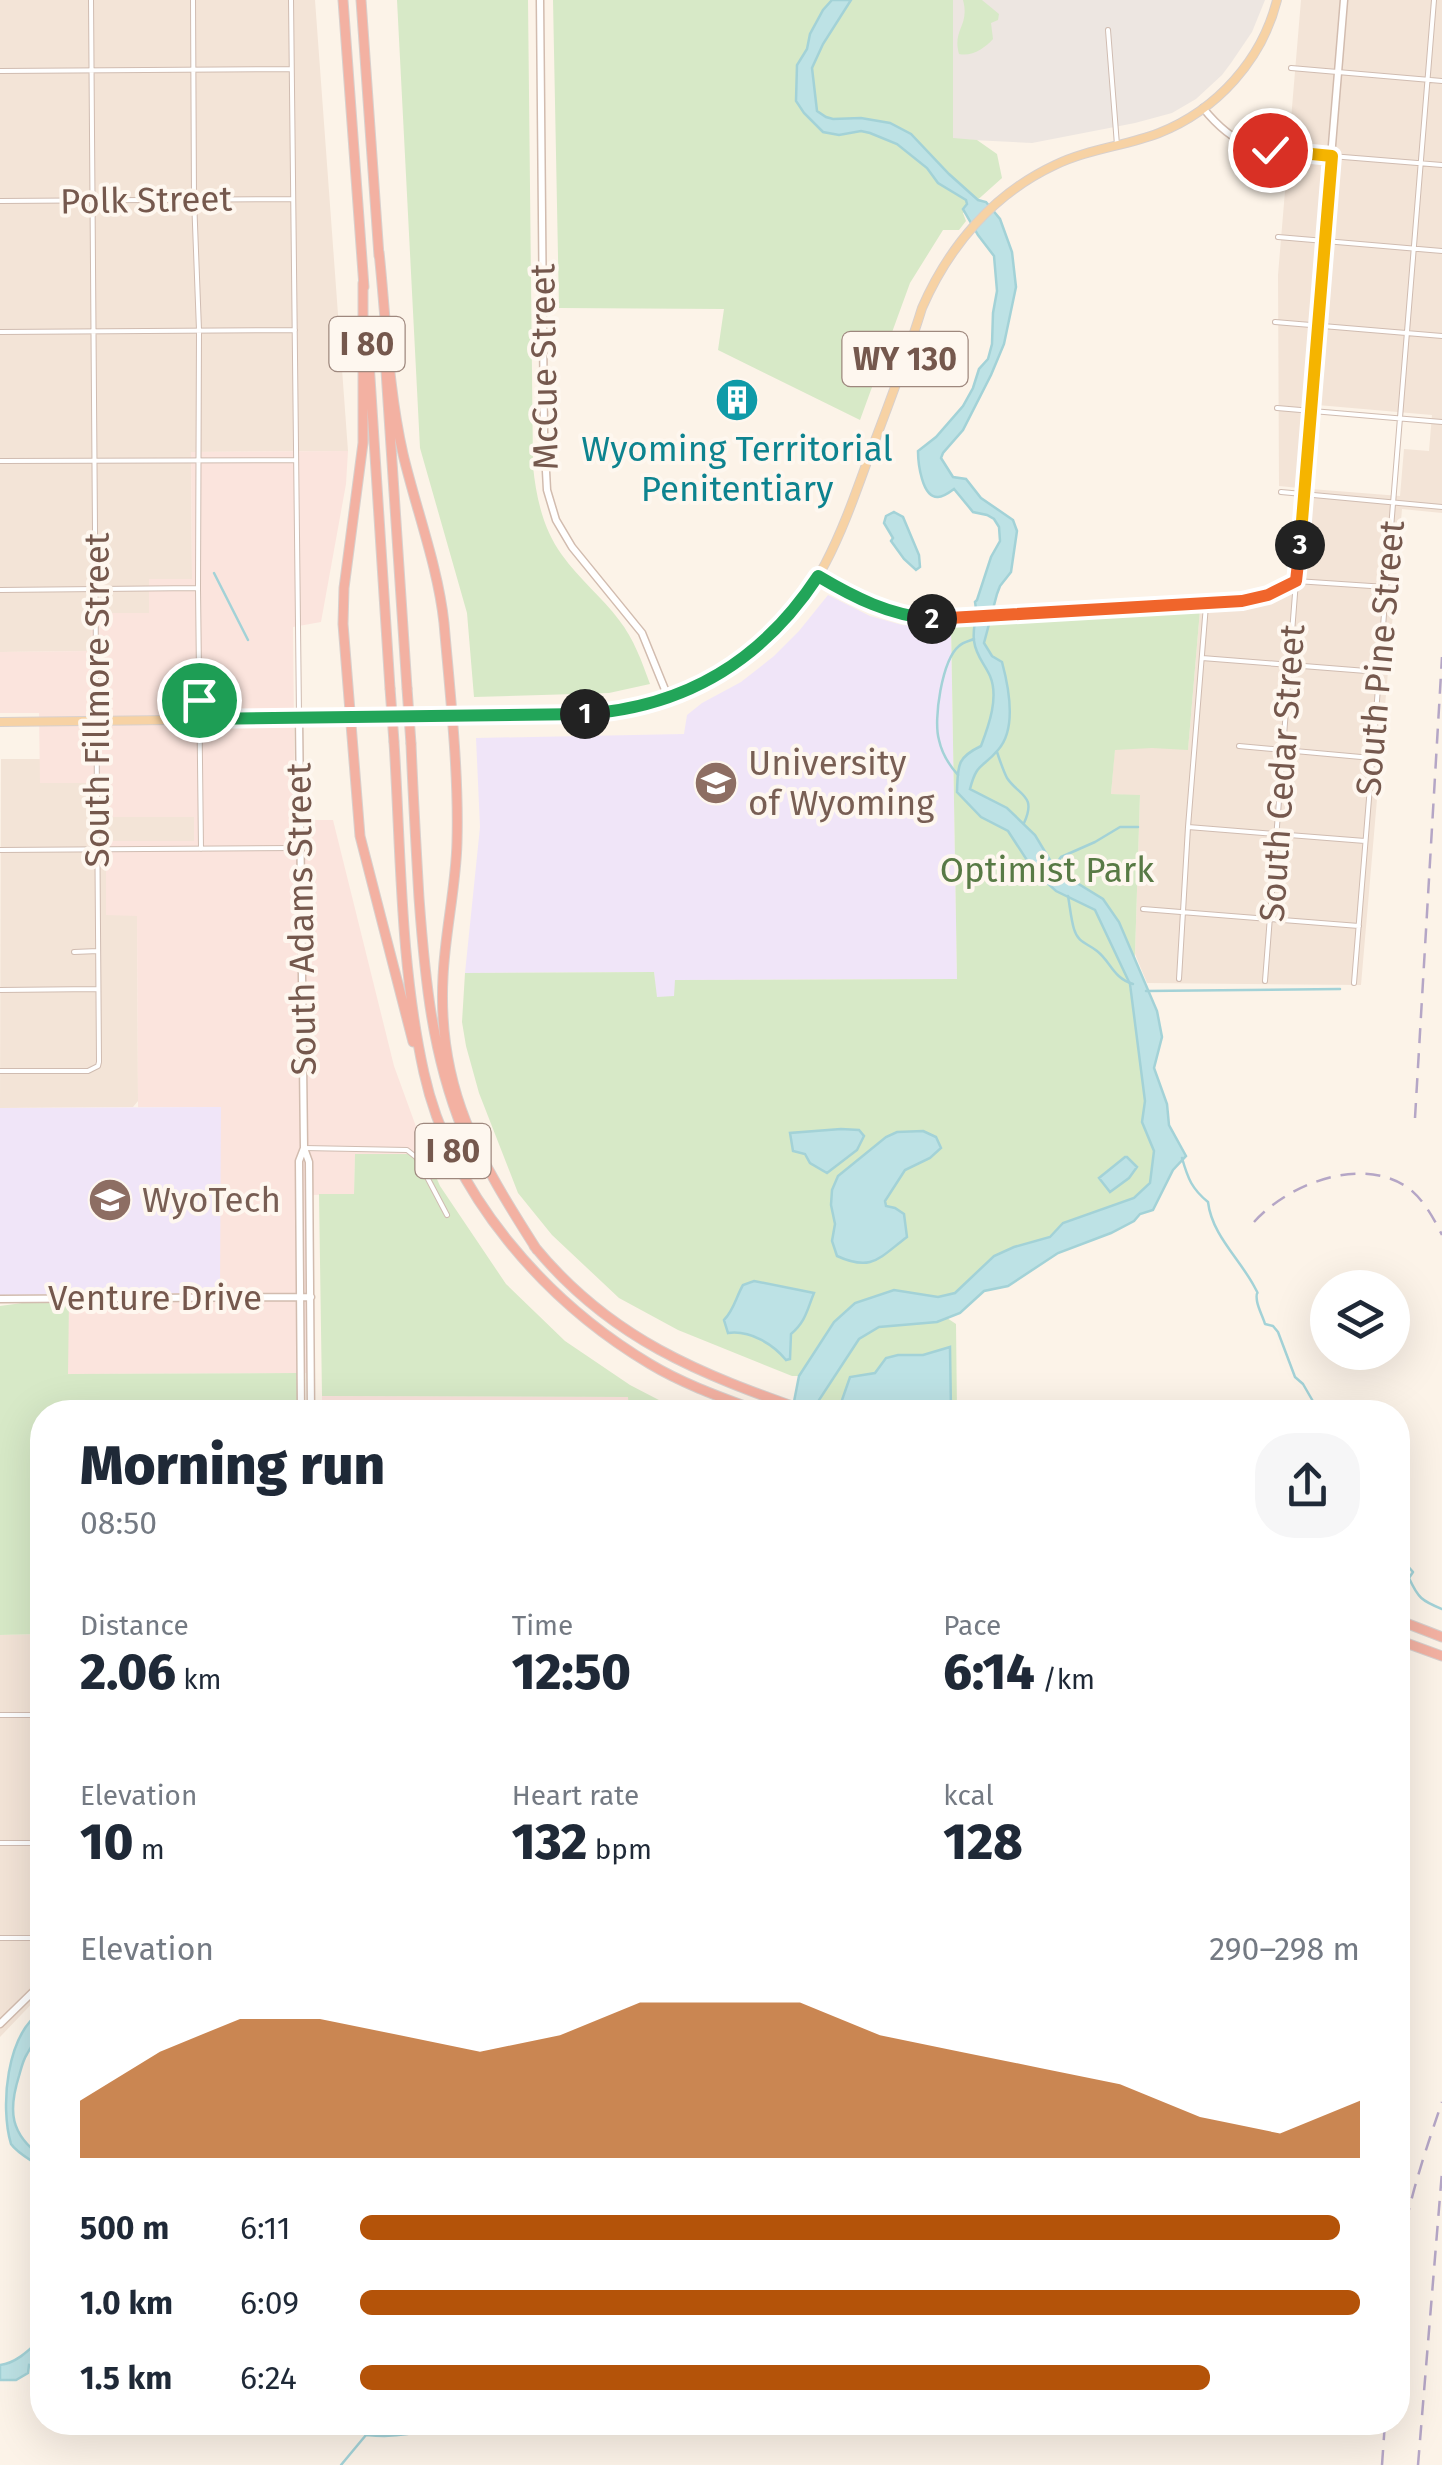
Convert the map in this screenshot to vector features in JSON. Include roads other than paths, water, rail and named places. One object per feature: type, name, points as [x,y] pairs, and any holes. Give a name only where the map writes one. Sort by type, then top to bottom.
[{"type":"highway","name":"I 80","points":[[344,0],[408,956],[425,1076],[448,1142],[466,1177],[514,1248],[544,1283],[591,1324],[654,1366],[728,1400]]},
{"type":"highway","name":"I 80","points":[[361,0],[422,946],[439,1063],[473,1154],[510,1215],[537,1250],[603,1314],[657,1350],[696,1370],[776,1400]]},
{"type":"highway","points":[[379,252],[396,416],[438,591],[452,716],[458,837],[443,982],[445,1044],[470,1136],[537,1250]]},
{"type":"highway","points":[[363,283],[363,443],[344,588],[350,718],[360,836],[425,1076]]},
{"type":"highway","points":[[1410,1625],[1442,1637]]},
{"type":"highway","points":[[1410,1644],[1442,1656]]},
{"type":"main road","name":"WY 130","points":[[0,722],[598,713],[669,698],[718,675],[748,655],[793,610],[818,576],[858,485],[922,308],[962,239],[1012,191],[1055,165],[1160,132],[1204,108],[1251,59],[1269,28],[1277,0]]},
{"type":"street","name":"South Fillmore Street","points":[[0,1071],[88,1071],[99,1062],[91,0]]},
{"type":"street","points":[[193,0],[201,849]]},
{"type":"street","name":"South Adams Street","points":[[291,0],[299,848],[304,1148],[309,1162],[311,1400]]},
{"type":"street","name":"McCue Street","points":[[540,0],[547,490],[556,520],[572,548],[642,634],[669,698]]},
{"type":"street","name":"South Cedar Street","points":[[1265,980],[1344,0]]},
{"type":"street","name":"South Pine Street","points":[[1354,983],[1434,0]]},
{"type":"street","points":[[1108,30],[1117,144]]},
{"type":"street","points":[[1291,68],[1442,81]]},
{"type":"street","points":[[0,72],[290,69]]},
{"type":"street","points":[[1204,108],[1222,130],[1246,146],[1442,165]]},
{"type":"street","name":"Polk Street","points":[[0,201],[293,199]]},
{"type":"street","points":[[1278,237],[1442,251]]},
{"type":"street","points":[[1275,322],[1442,336]]},
{"type":"street","points":[[0,332],[295,330]]},
{"type":"street","points":[[1277,408],[1442,422]]},
{"type":"street","points":[[0,461],[295,460]]},
{"type":"street","points":[[1281,492],[1442,507]]},
{"type":"street","points":[[818,576],[889,612],[926,618],[1206,604],[1257,598],[1296,581],[1386,587]]},
{"type":"street","points":[[0,590],[198,588]]},
{"type":"street","points":[[1179,979],[1206,604]]},
{"type":"street","points":[[1202,658],[1379,672]]},
{"type":"street","points":[[1239,746],[1372,758]]},
{"type":"street","points":[[1188,827],[1365,841]]},
{"type":"street","points":[[0,850],[299,848]]},
{"type":"street","points":[[1143,908],[1358,926]]},
{"type":"street","points":[[74,952],[98,952]]},
{"type":"street","points":[[0,990],[98,989]]},
{"type":"street","points":[[304,1148],[407,1150],[417,1158],[447,1215]]},
{"type":"street","name":"South Adams Street","points":[[301,1400],[299,1161],[304,1148]]},
{"type":"street","name":"Venture Drive","points":[[0,1299],[311,1297]]},
{"type":"street","points":[[0,1714],[30,1714]]},
{"type":"street","points":[[0,1844],[30,1844]]},
{"type":"street","points":[[0,1938],[30,1938]]},
{"type":"street","points":[[0,2024],[30,1995]]},
{"type":"water","points":[[832,0],[851,0],[812,68],[817,111],[833,119],[890,123],[911,134],[949,174],[978,200],[986,202],[1000,219],[1012,252],[1016,287],[1004,344],[963,430],[941,458],[953,477],[966,479],[981,498],[1013,520],[1017,531],[1011,572],[1000,586],[984,643],[992,656],[1002,662],[1009,696],[1008,731],[998,750],[978,770],[970,789],[1007,808],[1035,835],[1056,870],[1103,899],[1119,922],[1157,1011],[1162,1037],[1154,1068],[1167,1104],[1169,1125],[1186,1156],[1173,1170],[1153,1210],[1111,1233],[1058,1253],[1008,1286],[984,1291],[960,1313],[937,1322],[879,1327],[859,1339],[819,1400],[794,1400],[799,1376],[834,1322],[855,1303],[894,1290],[938,1297],[955,1293],[994,1256],[1050,1237],[1063,1223],[1134,1198],[1150,1183],[1154,1151],[1142,1122],[1145,1101],[1130,984],[1095,910],[1056,891],[1034,871],[1008,831],[981,817],[957,792],[960,764],[981,746],[992,711],[993,684],[974,641],[975,602],[1000,541],[999,527],[994,519],[973,512],[954,489],[940,497],[928,492],[918,451],[963,406],[979,369],[988,359],[997,291],[994,256],[963,209],[966,200],[938,183],[927,168],[897,144],[861,131],[839,135],[823,132],[804,113],[796,101],[797,65],[823,10]]},
{"type":"water","points":[[894,512],[903,517],[919,555],[920,567],[916,570],[891,541],[884,523],[886,516]]},
{"type":"water","points":[[859,1130],[864,1136],[857,1150],[827,1173],[810,1163],[805,1154],[793,1151],[790,1133]]},
{"type":"water","points":[[923,1131],[936,1137],[941,1148],[905,1170],[885,1201],[886,1206],[904,1214],[907,1237],[867,1263],[837,1256],[832,1241],[835,1224],[831,1205],[838,1176],[886,1137],[897,1132]]},
{"type":"water","points":[[1125,1157],[1137,1167],[1110,1192],[1099,1178]]},
{"type":"water","points":[[754,1281],[814,1293],[803,1320],[791,1334],[790,1359],[753,1336],[728,1333],[724,1320],[743,1285]]},
{"type":"water","points":[[950,1347],[951,1400],[842,1400],[850,1377],[875,1373],[886,1358],[923,1355]]},
{"type":"water","points":[[30,2022],[30,2049],[21,2068],[13,2111],[18,2130],[30,2147],[30,2160],[11,2144],[6,2111],[9,2072],[20,2036]]},
{"type":"water","points":[[28,2351],[28,2373],[16,2380],[0,2380],[0,2365]]},
{"type":"waterway","points":[[214,573],[248,640]]},
{"type":"waterway","points":[[958,775],[940,745],[938,705],[953,653],[974,639]]},
{"type":"waterway","points":[[997,752],[1007,778],[1027,801],[1024,823]]},
{"type":"waterway","points":[[1053,868],[1061,857],[1120,827],[1138,827]]},
{"type":"waterway","points":[[1068,896],[1078,937],[1102,955],[1121,978],[1133,984]]},
{"type":"waterway","points":[[1146,991],[1340,989]]},
{"type":"waterway","points":[[1182,1158],[1191,1183],[1208,1202],[1220,1236],[1257,1292],[1265,1324],[1278,1332],[1295,1377],[1312,1400]]},
{"type":"waterway","points":[[1410,1569],[1410,1576]]},
{"type":"waterway","points":[[1410,1580],[1421,1598],[1442,1609]]},
{"type":"waterway","points":[[341,2465],[366,2435]]},
{"type":"waterway","points":[[366,2435],[398,2435]]},
{"type":"railway","points":[[1415,1118],[1442,657]]},
{"type":"railway","points":[[1254,1222],[1287,1195],[1307,1185],[1350,1174],[1372,1174],[1411,1190],[1425,1205],[1442,1235]]},
{"type":"railway","points":[[1410,2207],[1442,2102]]},
{"type":"railway","points":[[1418,2465],[1442,2172]]},
{"type":"railway","points":[[1382,2465],[1384,2435]]},
{"type":"place","name":"Wyoming Territorial Penitentiary","points":[[737,400]]},
{"type":"place","name":"University of Wyoming","points":[[716,783]]},
{"type":"place","name":"WyoTech","points":[[110,1200]]},
{"type":"park label","name":"Optimist Park","points":[[1047,870]]}]
